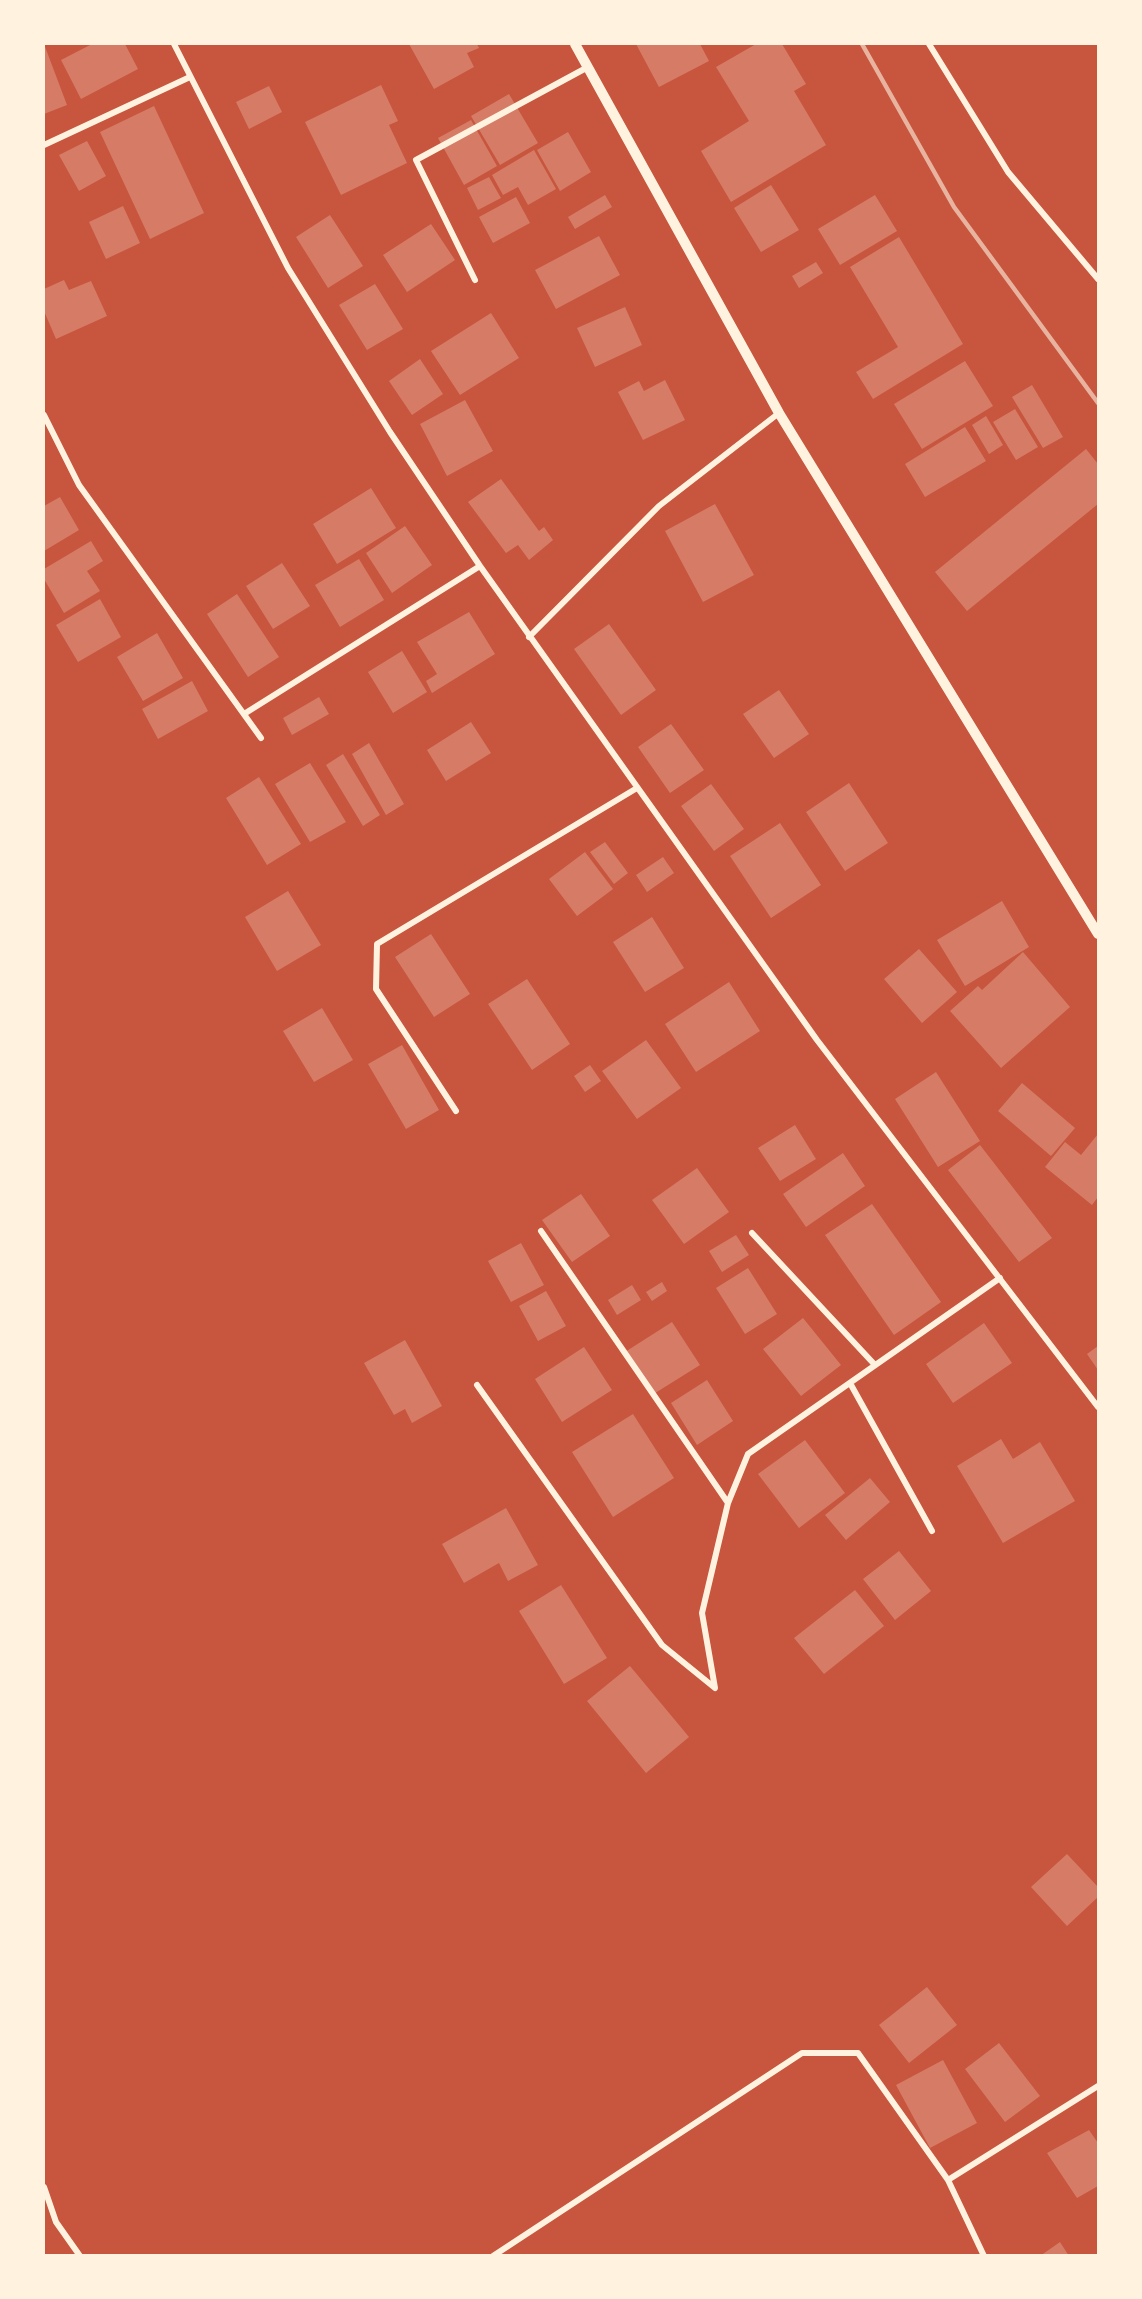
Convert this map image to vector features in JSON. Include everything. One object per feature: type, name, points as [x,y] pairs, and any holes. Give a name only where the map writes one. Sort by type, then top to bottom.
[{"type":"street","points":[[174,44],[288,268],[390,432],[480,566],[817,1040],[1098,1407]]},
{"type":"street","points":[[576,44],[779,413],[1098,934]]},
{"type":"street","points":[[929,44],[1008,172],[1098,279]]},
{"type":"street","points":[[475,280],[416,160],[588,67]]},
{"type":"street","points":[[44,145],[190,76]]},
{"type":"street","points":[[529,637],[659,506],[779,413]]},
{"type":"street","points":[[44,415],[79,484],[261,738]]},
{"type":"street","points":[[244,714],[480,566]]},
{"type":"street","points":[[456,1111],[376,989],[377,944],[637,788]]},
{"type":"street","points":[[542,1231],[728,1503]]},
{"type":"street","points":[[752,1233],[875,1365]]},
{"type":"street","points":[[477,1385],[662,1645],[715,1688],[702,1613],[728,1503],[748,1454],[1000,1278]]},
{"type":"street","points":[[850,1383],[932,1531]]},
{"type":"street","points":[[493,2256],[802,2053],[858,2053],[948,2181],[984,2256]]},
{"type":"street","points":[[948,2181],[1098,2086]]},
{"type":"street","points":[[44,2187],[56,2222],[80,2256]]},
{"type":"building","points":[[44,44],[67,105],[44,114]]},
{"type":"building","points":[[92,44],[125,44],[138,69],[81,99],[61,60]]},
{"type":"building","points":[[409,44],[477,44],[479,48],[467,53],[474,67],[434,89]]},
{"type":"building","points":[[636,44],[700,44],[709,61],[659,87]]},
{"type":"building","points":[[756,44],[782,44],[806,84],[794,91],[826,145],[731,202],[701,151],[749,121],[716,67]]},
{"type":"building","points":[[381,85],[398,121],[389,125],[407,163],[341,195],[305,122]]},
{"type":"building","points":[[269,86],[282,112],[249,129],[236,102]]},
{"type":"building","points":[[509,94],[538,143],[500,165],[471,116]]},
{"type":"building","points":[[154,106],[204,213],[150,239],[100,132]]},
{"type":"building","points":[[471,120],[497,166],[464,185],[438,138]]},
{"type":"building","points":[[568,132],[591,172],[560,191],[537,150]]},
{"type":"building","points":[[87,141],[106,176],[79,191],[59,155]]},
{"type":"building","points":[[534,150],[556,189],[528,205],[518,187],[503,195],[492,175]]},
{"type":"building","points":[[489,177],[501,198],[478,210],[467,188]]},
{"type":"building","points":[[771,185],[799,230],[761,252],[734,208]]},
{"type":"building","points":[[605,195],[612,207],[575,229],[568,217]]},
{"type":"building","points":[[875,195],[897,231],[840,265],[818,229]]},
{"type":"building","points":[[516,197],[530,223],[493,243],[479,217]]},
{"type":"building","points":[[123,206],[140,243],[106,259],[89,222]]},
{"type":"building","points":[[330,215],[363,266],[328,288],[296,237]]},
{"type":"building","points":[[431,224],[455,260],[407,292],[383,255]]},
{"type":"building","points":[[599,236],[620,275],[556,309],[535,270]]},
{"type":"building","points":[[899,237],[963,344],[873,399],[856,372],[898,347],[850,267]]},
{"type":"building","points":[[816,262],[823,273],[799,288],[792,276]]},
{"type":"building","points":[[64,280],[69,290],[91,281],[107,316],[56,339],[44,311],[44,289]]},
{"type":"building","points":[[375,284],[403,329],[367,350],[339,305]]},
{"type":"building","points":[[625,307],[642,345],[595,367],[577,328]]},
{"type":"building","points":[[491,313],[519,358],[460,395],[431,351]]},
{"type":"building","points":[[420,359],[443,394],[412,415],[389,381]]},
{"type":"building","points":[[965,361],[993,406],[922,449],[894,404]]},
{"type":"building","points":[[665,380],[685,420],[643,440],[618,392],[639,381],[644,391]]},
{"type":"building","points":[[1032,385],[1063,437],[1043,448],[1012,397]]},
{"type":"building","points":[[465,400],[493,451],[447,476],[420,424]]},
{"type":"building","points":[[1015,409],[1038,447],[1016,460],[993,422]]},
{"type":"building","points":[[986,416],[1003,445],[989,454],[972,425]]},
{"type":"building","points":[[965,427],[986,461],[925,497],[905,464]]},
{"type":"building","points":[[1086,449],[1098,464],[1098,504],[967,611],[935,572]]},
{"type":"building","points":[[501,479],[539,531],[544,527],[553,540],[529,560],[518,545],[506,553],[468,502]]},
{"type":"building","points":[[371,488],[396,528],[337,564],[313,524]]},
{"type":"building","points":[[60,497],[79,530],[44,551],[44,506]]},
{"type":"building","points":[[715,504],[754,575],[703,602],[665,531]]},
{"type":"building","points":[[405,526],[432,565],[392,593],[366,553]]},
{"type":"building","points":[[91,541],[103,561],[87,571],[100,591],[64,613],[44,579],[44,569]]},
{"type":"building","points":[[359,559],[384,600],[340,627],[315,585]]},
{"type":"building","points":[[282,563],[310,606],[273,629],[246,586]]},
{"type":"building","points":[[237,594],[279,657],[248,677],[207,614]]},
{"type":"building","points":[[100,599],[121,637],[78,662],[56,625]]},
{"type":"building","points":[[469,612],[495,654],[432,693],[426,681],[437,674],[417,642]]},
{"type":"building","points":[[609,624],[656,690],[621,715],[574,649]]},
{"type":"building","points":[[157,633],[183,678],[143,701],[117,657]]},
{"type":"building","points":[[402,651],[427,692],[393,713],[368,672]]},
{"type":"building","points":[[192,681],[208,711],[158,739],[142,709]]},
{"type":"building","points":[[779,690],[809,734],[774,758],[743,714]]},
{"type":"building","points":[[319,697],[329,714],[292,735],[283,718]]},
{"type":"building","points":[[471,722],[491,753],[446,781],[427,750]]},
{"type":"building","points":[[671,724],[704,770],[670,793],[638,747]]},
{"type":"building","points":[[369,743],[404,804],[386,815],[352,754]]},
{"type":"building","points":[[343,754],[380,815],[363,826],[326,765]]},
{"type":"building","points":[[310,763],[346,822],[310,842],[275,784]]},
{"type":"building","points":[[259,777],[301,844],[267,865],[226,798]]},
{"type":"building","points":[[849,783],[888,843],[845,871],[806,812]]},
{"type":"building","points":[[711,784],[744,829],[714,851],[681,806]]},
{"type":"building","points":[[780,823],[821,885],[771,918],[730,856]]},
{"type":"building","points":[[605,842],[628,873],[614,884],[590,852]]},
{"type":"building","points":[[585,852],[613,889],[577,916],[549,879]]},
{"type":"building","points":[[663,857],[674,873],[647,892],[636,875]]},
{"type":"building","points":[[288,891],[321,945],[277,971],[245,917]]},
{"type":"building","points":[[1002,901],[1029,947],[965,986],[937,940]]},
{"type":"building","points":[[652,917],[684,968],[645,992],[613,942]]},
{"type":"building","points":[[431,934],[470,994],[434,1017],[395,957]]},
{"type":"building","points":[[919,949],[957,992],[922,1023],[884,979]]},
{"type":"building","points":[[1023,952],[1070,1007],[1001,1068],[950,1011],[978,986],[982,990]]},
{"type":"building","points":[[527,979],[570,1044],[532,1070],[488,1004]]},
{"type":"building","points":[[729,982],[760,1031],[696,1072],[665,1024]]},
{"type":"building","points":[[322,1008],[353,1060],[314,1082],[283,1031]]},
{"type":"building","points":[[646,1040],[681,1088],[637,1119],[602,1071]]},
{"type":"building","points":[[402,1045],[439,1110],[406,1129],[368,1064]]},
{"type":"building","points":[[590,1065],[601,1081],[585,1092],[574,1076]]},
{"type":"building","points":[[936,1072],[980,1141],[938,1167],[895,1099]]},
{"type":"building","points":[[1022,1083],[1075,1128],[1051,1156],[998,1111]]},
{"type":"building","points":[[795,1125],[816,1159],[780,1181],[758,1148]]},
{"type":"building","points":[[1098,1134],[1098,1197],[1092,1205],[1045,1167],[1065,1142],[1081,1155]]},
{"type":"building","points":[[980,1145],[1052,1238],[1019,1262],[948,1170]]},
{"type":"building","points":[[843,1153],[865,1186],[806,1227],[783,1194]]},
{"type":"building","points":[[697,1168],[729,1212],[684,1244],[652,1200]]},
{"type":"building","points":[[581,1194],[610,1236],[572,1262],[542,1220]]},
{"type":"building","points":[[872,1204],[941,1302],[894,1335],[825,1235]]},
{"type":"building","points":[[736,1235],[749,1255],[722,1272],[709,1251]]},
{"type":"building","points":[[521,1243],[544,1285],[511,1302],[488,1261]]},
{"type":"building","points":[[748,1268],[777,1314],[745,1334],[716,1288]]},
{"type":"building","points":[[662,1282],[667,1291],[652,1301],[646,1292]]},
{"type":"building","points":[[632,1285],[641,1300],[617,1315],[608,1300]]},
{"type":"building","points":[[546,1291],[566,1326],[538,1341],[519,1306]]},
{"type":"building","points":[[803,1318],[841,1365],[801,1396],[763,1349]]},
{"type":"building","points":[[672,1322],[700,1365],[652,1395],[625,1352]]},
{"type":"building","points":[[984,1323],[1012,1363],[953,1403],[926,1364]]},
{"type":"building","points":[[405,1340],[442,1406],[412,1423],[405,1409],[394,1415],[364,1363]]},
{"type":"building","points":[[1098,1346],[1098,1370],[1087,1354]]},
{"type":"building","points":[[584,1347],[612,1390],[562,1422],[535,1379]]},
{"type":"building","points":[[707,1380],[733,1421],[697,1445],[671,1403]]},
{"type":"building","points":[[633,1414],[674,1478],[613,1517],[572,1452]]},
{"type":"building","points":[[1001,1439],[1013,1459],[1040,1442],[1075,1501],[1003,1543],[957,1466]]},
{"type":"building","points":[[805,1440],[845,1493],[799,1528],[758,1474]]},
{"type":"building","points":[[870,1478],[890,1502],[846,1540],[825,1515]]},
{"type":"building","points":[[506,1508],[538,1565],[508,1581],[499,1563],[464,1583],[442,1544]]},
{"type":"building","points":[[899,1551],[931,1591],[895,1620],[863,1579]]},
{"type":"building","points":[[561,1585],[607,1658],[564,1684],[519,1611]]},
{"type":"building","points":[[855,1590],[884,1626],[824,1674],[794,1638]]},
{"type":"building","points":[[630,1666],[689,1737],[646,1773],[587,1701]]},
{"type":"building","points":[[1067,1854],[1098,1887],[1098,1897],[1067,1926],[1031,1887]]},
{"type":"building","points":[[927,1987],[957,2025],[909,2063],[879,2025]]},
{"type":"building","points":[[999,2043],[1040,2096],[1005,2122],[965,2069]]},
{"type":"building","points":[[943,2060],[977,2123],[930,2148],[896,2085]]},
{"type":"building","points":[[1089,2130],[1098,2143],[1098,2186],[1077,2198],[1047,2153]]},
{"type":"building","points":[[1060,2242],[1069,2256],[1040,2256]]},
{"type":"railway","points":[[862,44],[954,207],[1098,403]]}]
